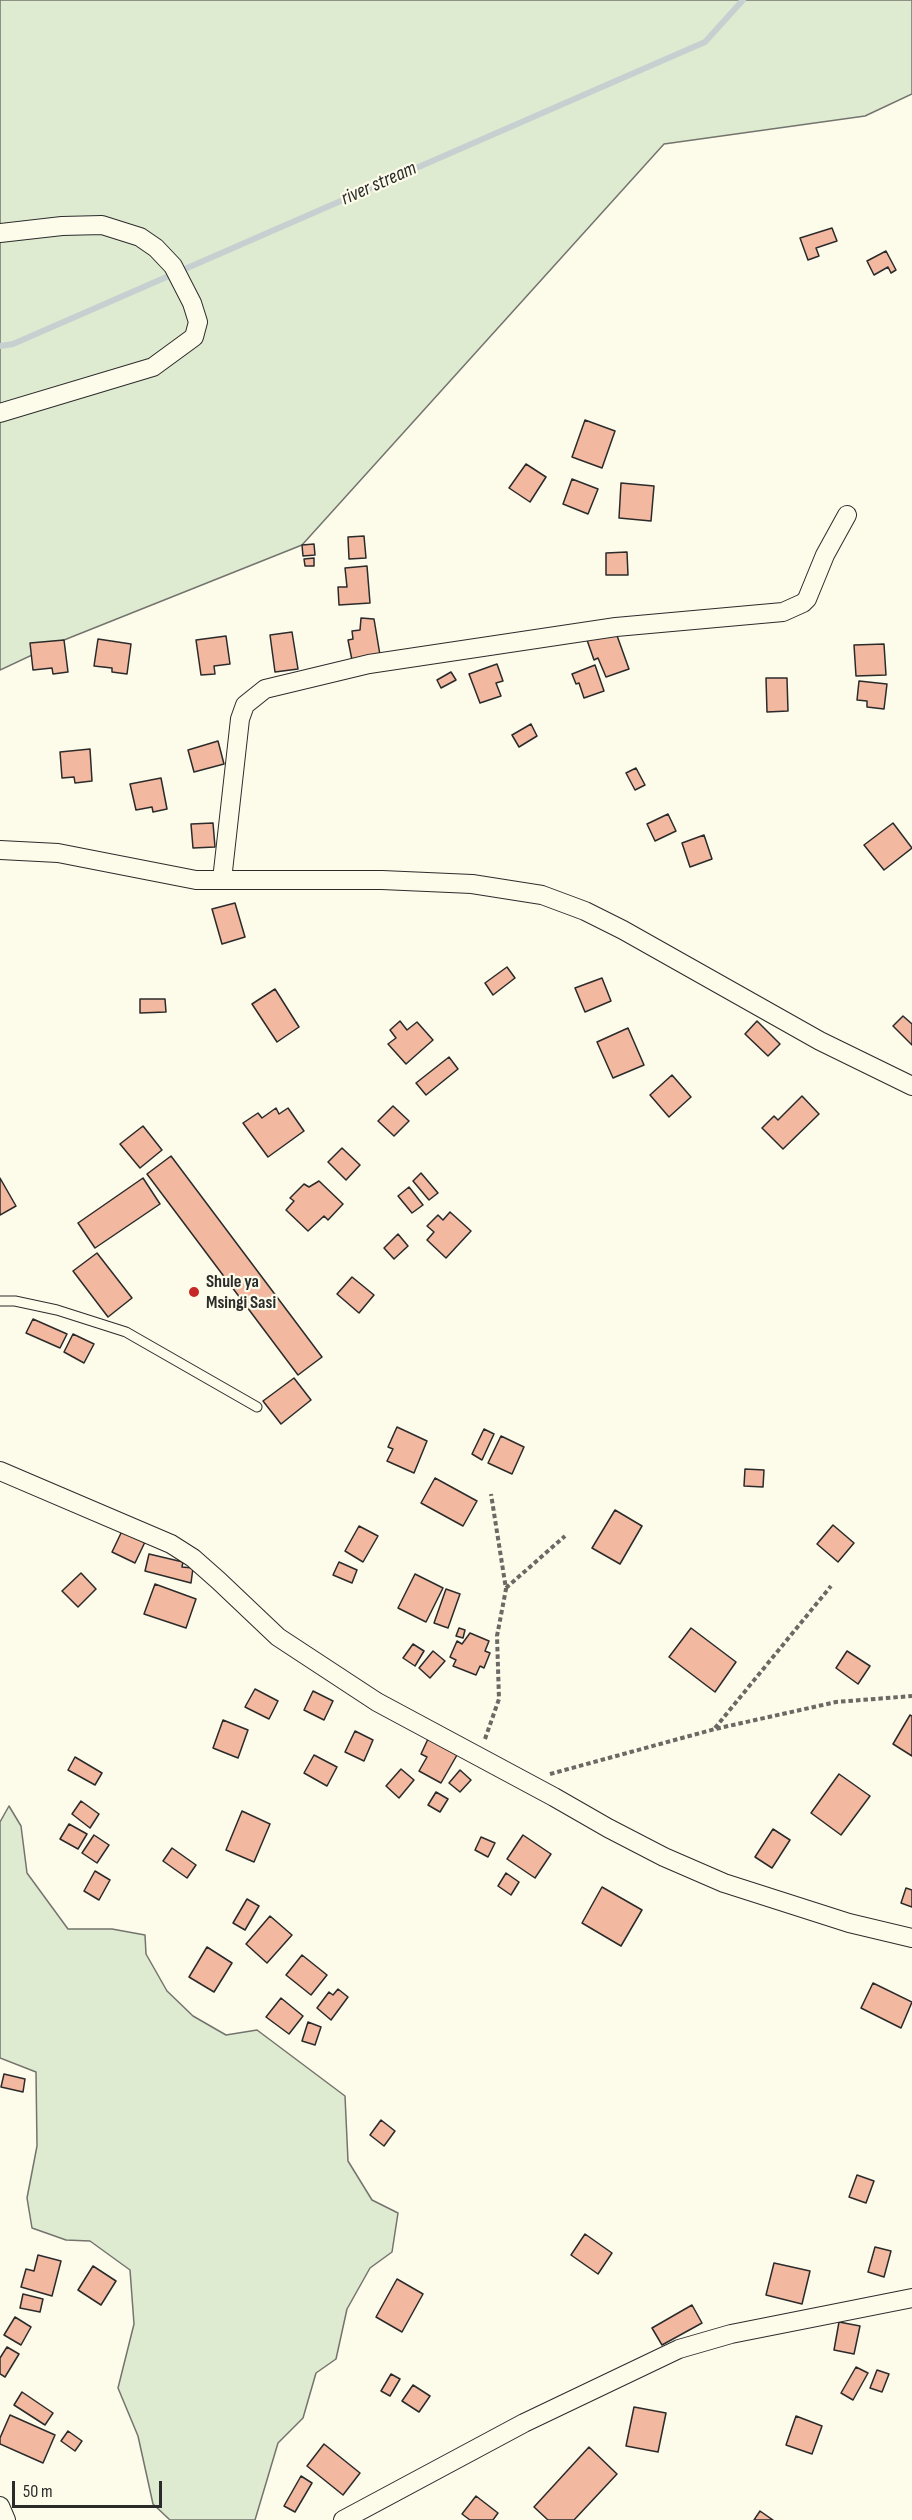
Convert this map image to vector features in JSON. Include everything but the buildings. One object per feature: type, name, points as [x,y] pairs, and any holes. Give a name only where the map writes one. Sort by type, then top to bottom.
[{"type":"street","points":[[0,233],[62,226],[102,225],[140,237],[156,248],[177,273],[192,303],[198,322],[194,337],[153,367],[0,413]]},
{"type":"street","points":[[222,880],[240,719],[245,705],[265,689],[369,664],[554,635],[783,612],[797,607],[807,599],[825,555],[847,515]]},
{"type":"street","points":[[0,850],[58,852],[196,880],[382,880],[461,884],[542,895],[585,911],[623,930],[820,1041],[912,1086]]},
{"type":"street","points":[[0,1471],[171,1544],[193,1558],[278,1637],[377,1702],[664,1857],[724,1883],[849,1923],[912,1938]]},
{"type":"street","points":[[344,2520],[524,2423],[679,2349],[741,2331],[912,2298]]},
{"type":"street","points":[[0,2506],[6,2520]]},
{"type":"lane","points":[[0,1301],[15,1301],[57,1310],[126,1332],[257,1407]]},
{"type":"path","points":[[477,1756],[492,1723],[499,1699],[497,1636],[506,1589],[490,1494]]},
{"type":"path","points":[[506,1589],[565,1536]]},
{"type":"path","points":[[715,1729],[831,1586]]},
{"type":"path","points":[[520,1780],[564,1772],[715,1729],[836,1702],[912,1696]]},
{"type":"green space","points":[[0,0],[912,0],[912,94],[865,116],[664,144],[302,545],[64,640],[0,670]]},
{"type":"green space","points":[[9,1806],[21,1826],[27,1873],[68,1929],[112,1929],[145,1935],[146,1954],[167,1991],[193,2016],[226,2035],[257,2030],[345,2096],[348,2161],[372,2200],[398,2213],[392,2252],[370,2268],[347,2309],[336,2359],[316,2373],[303,2418],[278,2443],[255,2520],[170,2520],[153,2504],[138,2436],[118,2388],[134,2324],[130,2270],[90,2241],[66,2240],[32,2228],[27,2198],[37,2146],[36,2072],[0,2058],[0,1822]]},
{"type":"waterway","name":"river stream","points":[[0,346],[13,344],[705,42],[743,0]]},
{"type":"place","name":"Shule ya Msingi Sasi","points":[[194,1292]]}]
